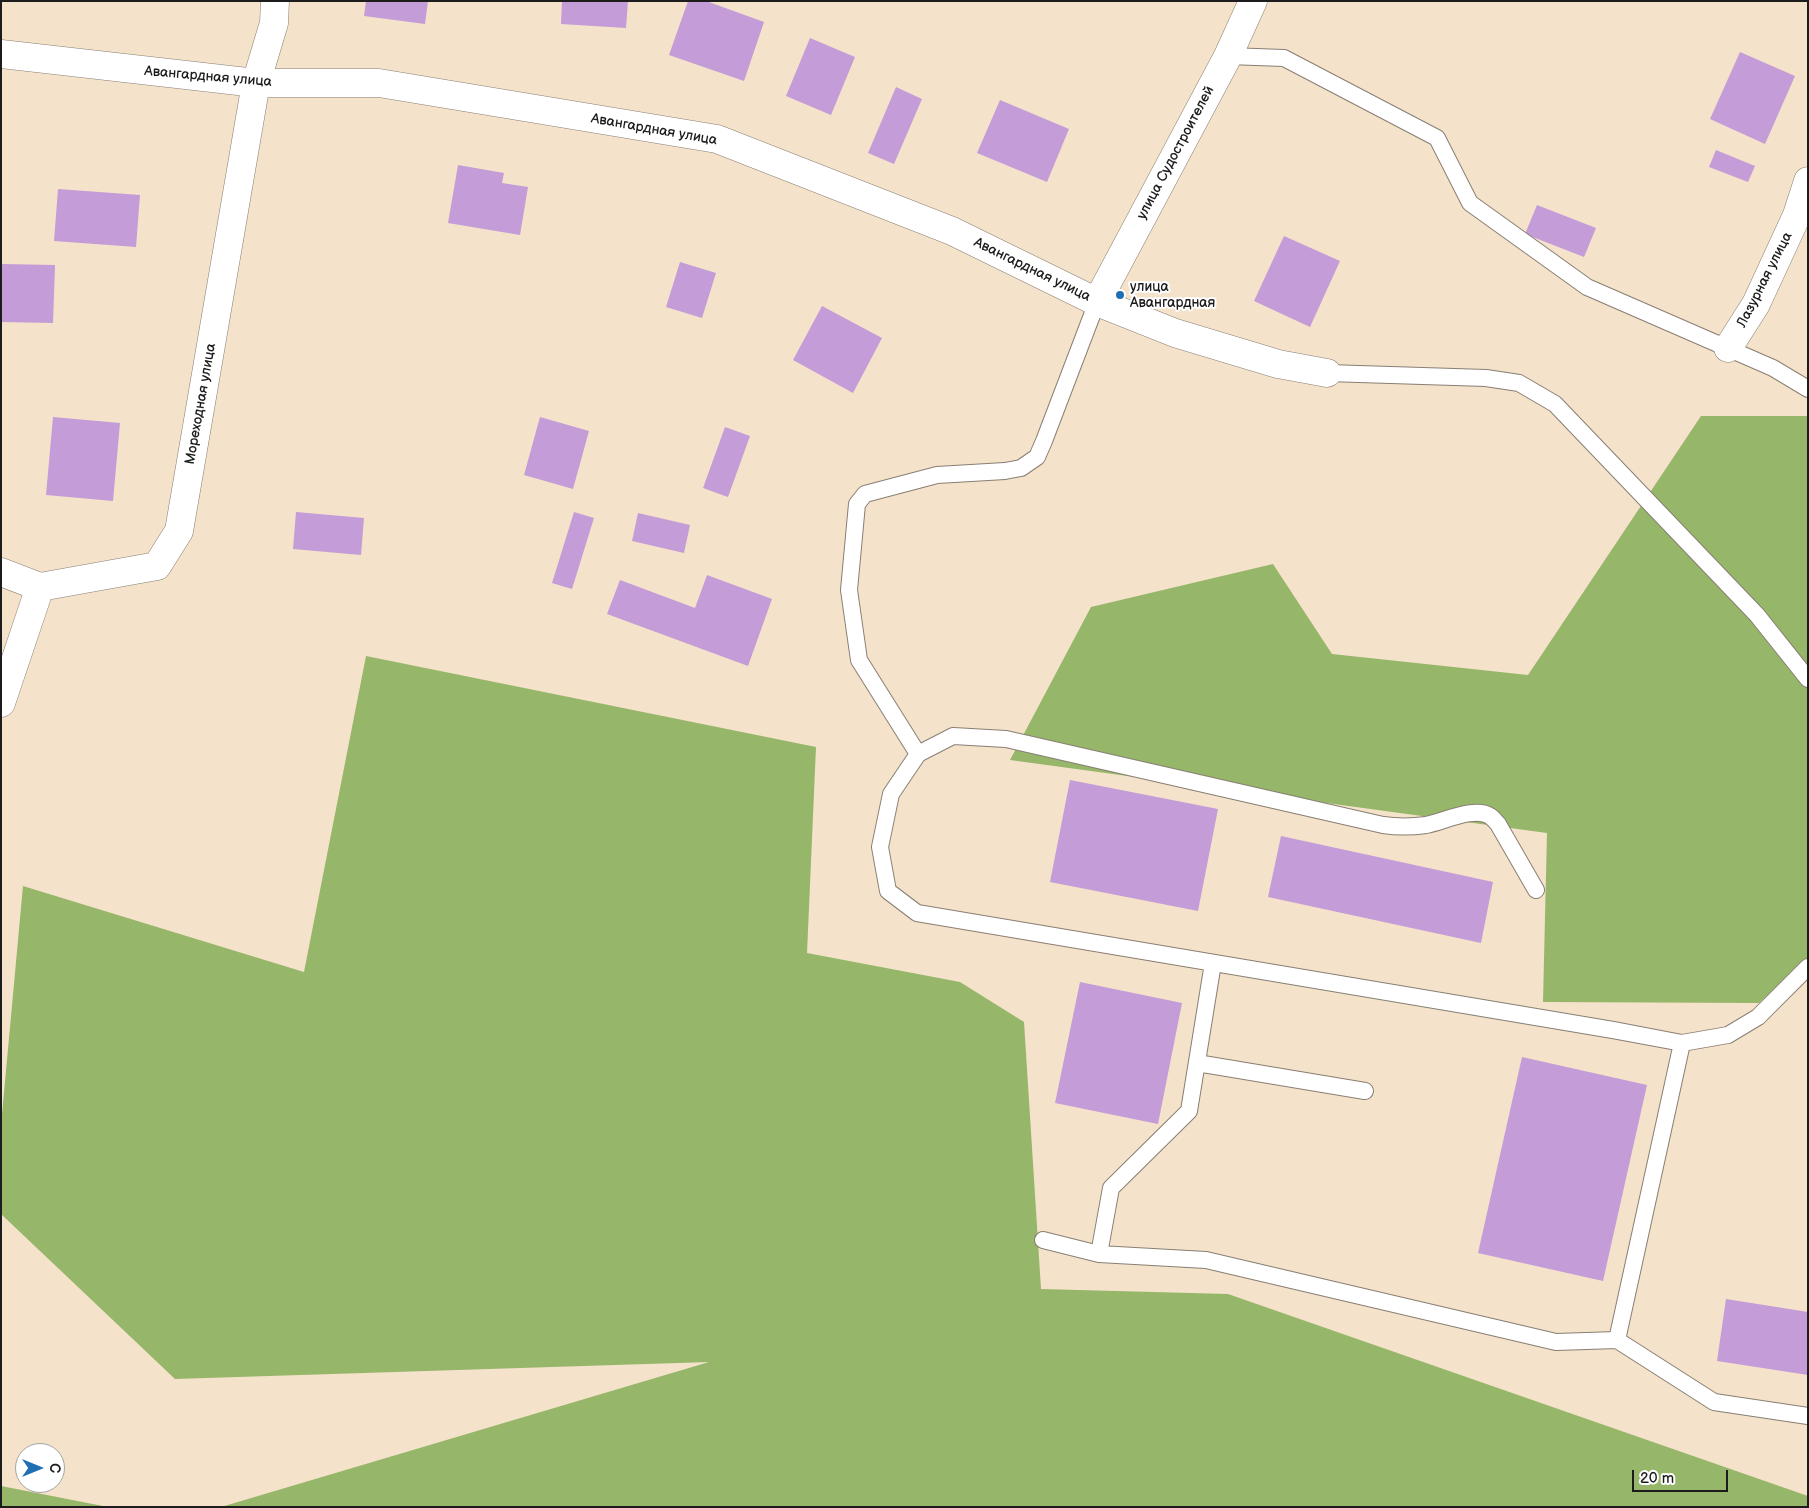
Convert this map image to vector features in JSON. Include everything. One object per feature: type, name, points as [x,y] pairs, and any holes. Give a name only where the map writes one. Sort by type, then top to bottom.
[{"type":"street","name":"Мореходная улица","points":[[40,586],[157,566],[179,531],[256,84],[274,23],[275,1]]},
{"type":"street","name":"улица Судостроителей","points":[[1097,302],[1228,56],[1253,1]]},
{"type":"street","name":"Авангардная улица","points":[[1,54],[256,84],[379,84],[717,139],[952,231],[1097,302],[1175,333],[1278,364],[1327,373]]},
{"type":"street","name":"Лазурная улица","points":[[1728,348],[1756,304],[1797,214],[1808,181]]},
{"type":"street","points":[[1,572],[40,586],[1,703]]},
{"type":"lane","points":[[1228,56],[1284,58],[1437,138],[1470,203],[1587,287],[1773,368],[1808,389]]},
{"type":"lane","points":[[918,754],[859,660],[849,590],[857,504],[865,494],[880,489],[937,475],[1005,471],[1021,468],[1037,456],[1097,302]]},
{"type":"lane","points":[[1327,373],[1486,378],[1519,383],[1556,404],[1757,615],[1808,679]]},
{"type":"lane","points":[[1536,890],[1498,824],[1490,816],[1480,813],[1469,813],[1426,825],[1405,827],[1383,825],[1006,739],[953,736],[918,754],[891,794],[880,847],[888,891],[917,913],[1682,1043],[1728,1035],[1758,1017],[1808,967]]},
{"type":"lane","points":[[1099,1254],[1111,1188],[1189,1111],[1213,963]]},
{"type":"lane","points":[[1617,1340],[1682,1043]]},
{"type":"lane","points":[[1197,1063],[1365,1091]]},
{"type":"lane","points":[[1043,1240],[1099,1254],[1206,1260],[1556,1342],[1617,1340],[1714,1402],[1808,1416]]},
{"type":"green space","points":[[1701,416],[1808,416],[1808,958],[1759,1003],[1543,1002],[1547,833],[1010,760],[1091,607],[1273,564],[1332,654],[1528,675]]},
{"type":"green space","points":[[366,656],[816,747],[807,953],[960,982],[1024,1022],[1041,1289],[1228,1294],[1808,1496],[1808,1507],[221,1507],[709,1362],[175,1379],[1,1214],[1,1125],[23,886],[304,972]]},
{"type":"green space","points":[[1,1486],[15,1489],[15,1493],[37,1493],[108,1507],[1,1507]]},
{"type":"building","points":[[366,1],[428,1],[425,24],[364,16]]},
{"type":"building","points":[[562,1],[628,1],[626,28],[561,24]]},
{"type":"building","points":[[688,1],[706,1],[764,22],[744,81],[669,55]]},
{"type":"building","points":[[810,38],[855,57],[831,115],[786,96]]},
{"type":"building","points":[[1740,52],[1795,76],[1765,144],[1710,119]]},
{"type":"building","points":[[896,87],[922,99],[894,164],[868,153]]},
{"type":"building","points":[[1000,100],[1069,129],[1047,182],[977,153]]},
{"type":"building","points":[[1716,150],[1755,166],[1748,182],[1709,167]]},
{"type":"building","points":[[458,165],[504,173],[502,183],[528,187],[520,235],[448,223]]},
{"type":"building","points":[[58,189],[140,195],[136,247],[54,241]]},
{"type":"building","points":[[1537,205],[1596,228],[1584,257],[1525,234]]},
{"type":"building","points":[[1284,236],[1340,261],[1310,327],[1254,301]]},
{"type":"building","points":[[680,262],[716,273],[702,318],[666,307]]},
{"type":"building","points":[[1,264],[55,265],[53,323],[1,322]]},
{"type":"building","points":[[822,306],[882,338],[853,393],[793,360]]},
{"type":"building","points":[[53,417],[120,423],[113,501],[46,495]]},
{"type":"building","points":[[540,417],[589,431],[573,489],[524,475]]},
{"type":"building","points":[[725,427],[750,436],[728,497],[703,488]]},
{"type":"building","points":[[296,512],[364,518],[361,555],[293,549]]},
{"type":"building","points":[[574,512],[594,518],[572,589],[552,583]]},
{"type":"building","points":[[638,513],[690,525],[684,553],[632,541]]},
{"type":"building","points":[[707,575],[772,599],[748,666],[607,614],[620,580],[695,608]]},
{"type":"building","points":[[1070,780],[1218,809],[1198,911],[1050,882]]},
{"type":"building","points":[[1281,836],[1493,882],[1481,943],[1268,897]]},
{"type":"building","points":[[1080,982],[1182,1003],[1158,1124],[1055,1103]]},
{"type":"building","points":[[1522,1057],[1647,1085],[1603,1281],[1478,1253]]},
{"type":"building","points":[[1726,1299],[1808,1312],[1808,1375],[1717,1361]]},
{"type":"place","name":"улица Авангардная","points":[[1120,295]]}]
